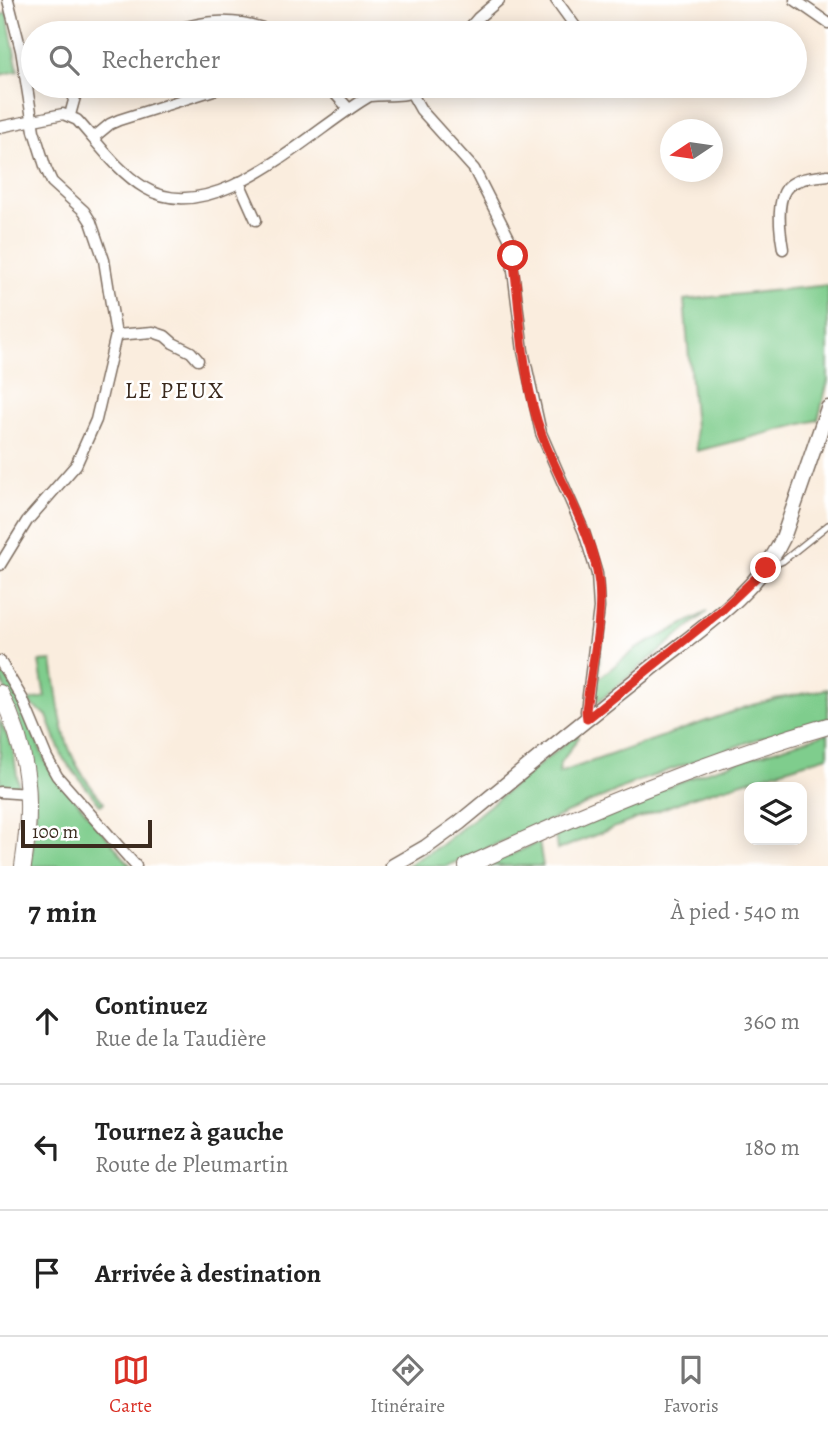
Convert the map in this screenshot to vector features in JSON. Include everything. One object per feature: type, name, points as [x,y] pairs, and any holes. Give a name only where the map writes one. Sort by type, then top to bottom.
[{"type":"main road","points":[[393,866],[443,836],[722,610],[766,568],[783,538],[828,408]]},
{"type":"main road","points":[[0,693],[21,746],[29,794],[23,866]]},
{"type":"main road","points":[[467,866],[573,817],[671,777],[753,748],[828,726]]},
{"type":"street","points":[[8,0],[21,50]]},
{"type":"street","points":[[475,21],[499,0]]},
{"type":"street","points":[[556,0],[571,21]]},
{"type":"street","points":[[795,0],[828,23]]},
{"type":"street","points":[[0,565],[27,521],[76,465],[96,420],[113,359],[116,335],[104,260],[95,232],[84,211],[55,186],[48,176],[32,121],[28,98]]},
{"type":"street","points":[[70,115],[75,98]]},
{"type":"street","points":[[93,138],[110,124],[193,98]]},
{"type":"street","points":[[339,98],[349,109]]},
{"type":"street","points":[[0,127],[63,114],[70,115],[130,178],[146,190],[178,199],[196,198],[239,182],[276,163],[367,98]]},
{"type":"street","points":[[414,98],[421,110],[474,169],[509,238],[523,351],[541,433],[584,532],[597,574],[599,608],[587,719]]},
{"type":"street","points":[[783,249],[781,204],[788,186],[799,180],[828,175]]},
{"type":"street","points":[[239,182],[256,220]]},
{"type":"street","points":[[116,335],[153,332],[166,336],[173,343],[191,352],[198,360]]},
{"type":"street","points":[[0,661],[22,698],[52,768],[136,866]]},
{"type":"street","points":[[0,792],[29,794]]},
{"type":"lane","points":[[766,568],[783,562],[828,526]]},
{"type":"green space","points":[[7,13],[18,71],[0,75],[0,15]]},
{"type":"green space","points":[[828,285],[828,381],[818,420],[697,451],[684,300]]},
{"type":"green space","points":[[707,612],[592,704],[600,645],[599,678],[636,649]]},
{"type":"green space","points":[[52,661],[67,742],[74,760],[104,803],[100,805],[63,758],[47,716],[28,701],[45,697],[39,662]]},
{"type":"green space","points":[[0,668],[15,691],[47,765],[131,866],[30,866],[36,822],[33,765],[17,714],[0,677]]},
{"type":"green space","points":[[828,689],[828,719],[754,740],[636,782],[447,866],[406,866],[441,845],[577,734],[579,737],[560,764],[559,773],[749,706]]},
{"type":"green space","points":[[0,720],[13,749],[19,788],[0,786]]},
{"type":"green space","points":[[828,733],[828,756],[690,798],[557,850],[555,834],[619,806],[708,771]]},
{"type":"green space","points":[[539,842],[543,866],[486,866]]},
{"type":"district","name":"LE PEUX","points":[[175,390]]},
{"type":"route","points":[[513,256],[523,351],[541,433],[584,532],[597,574],[600,597],[587,719],[722,610],[766,568]]}]
